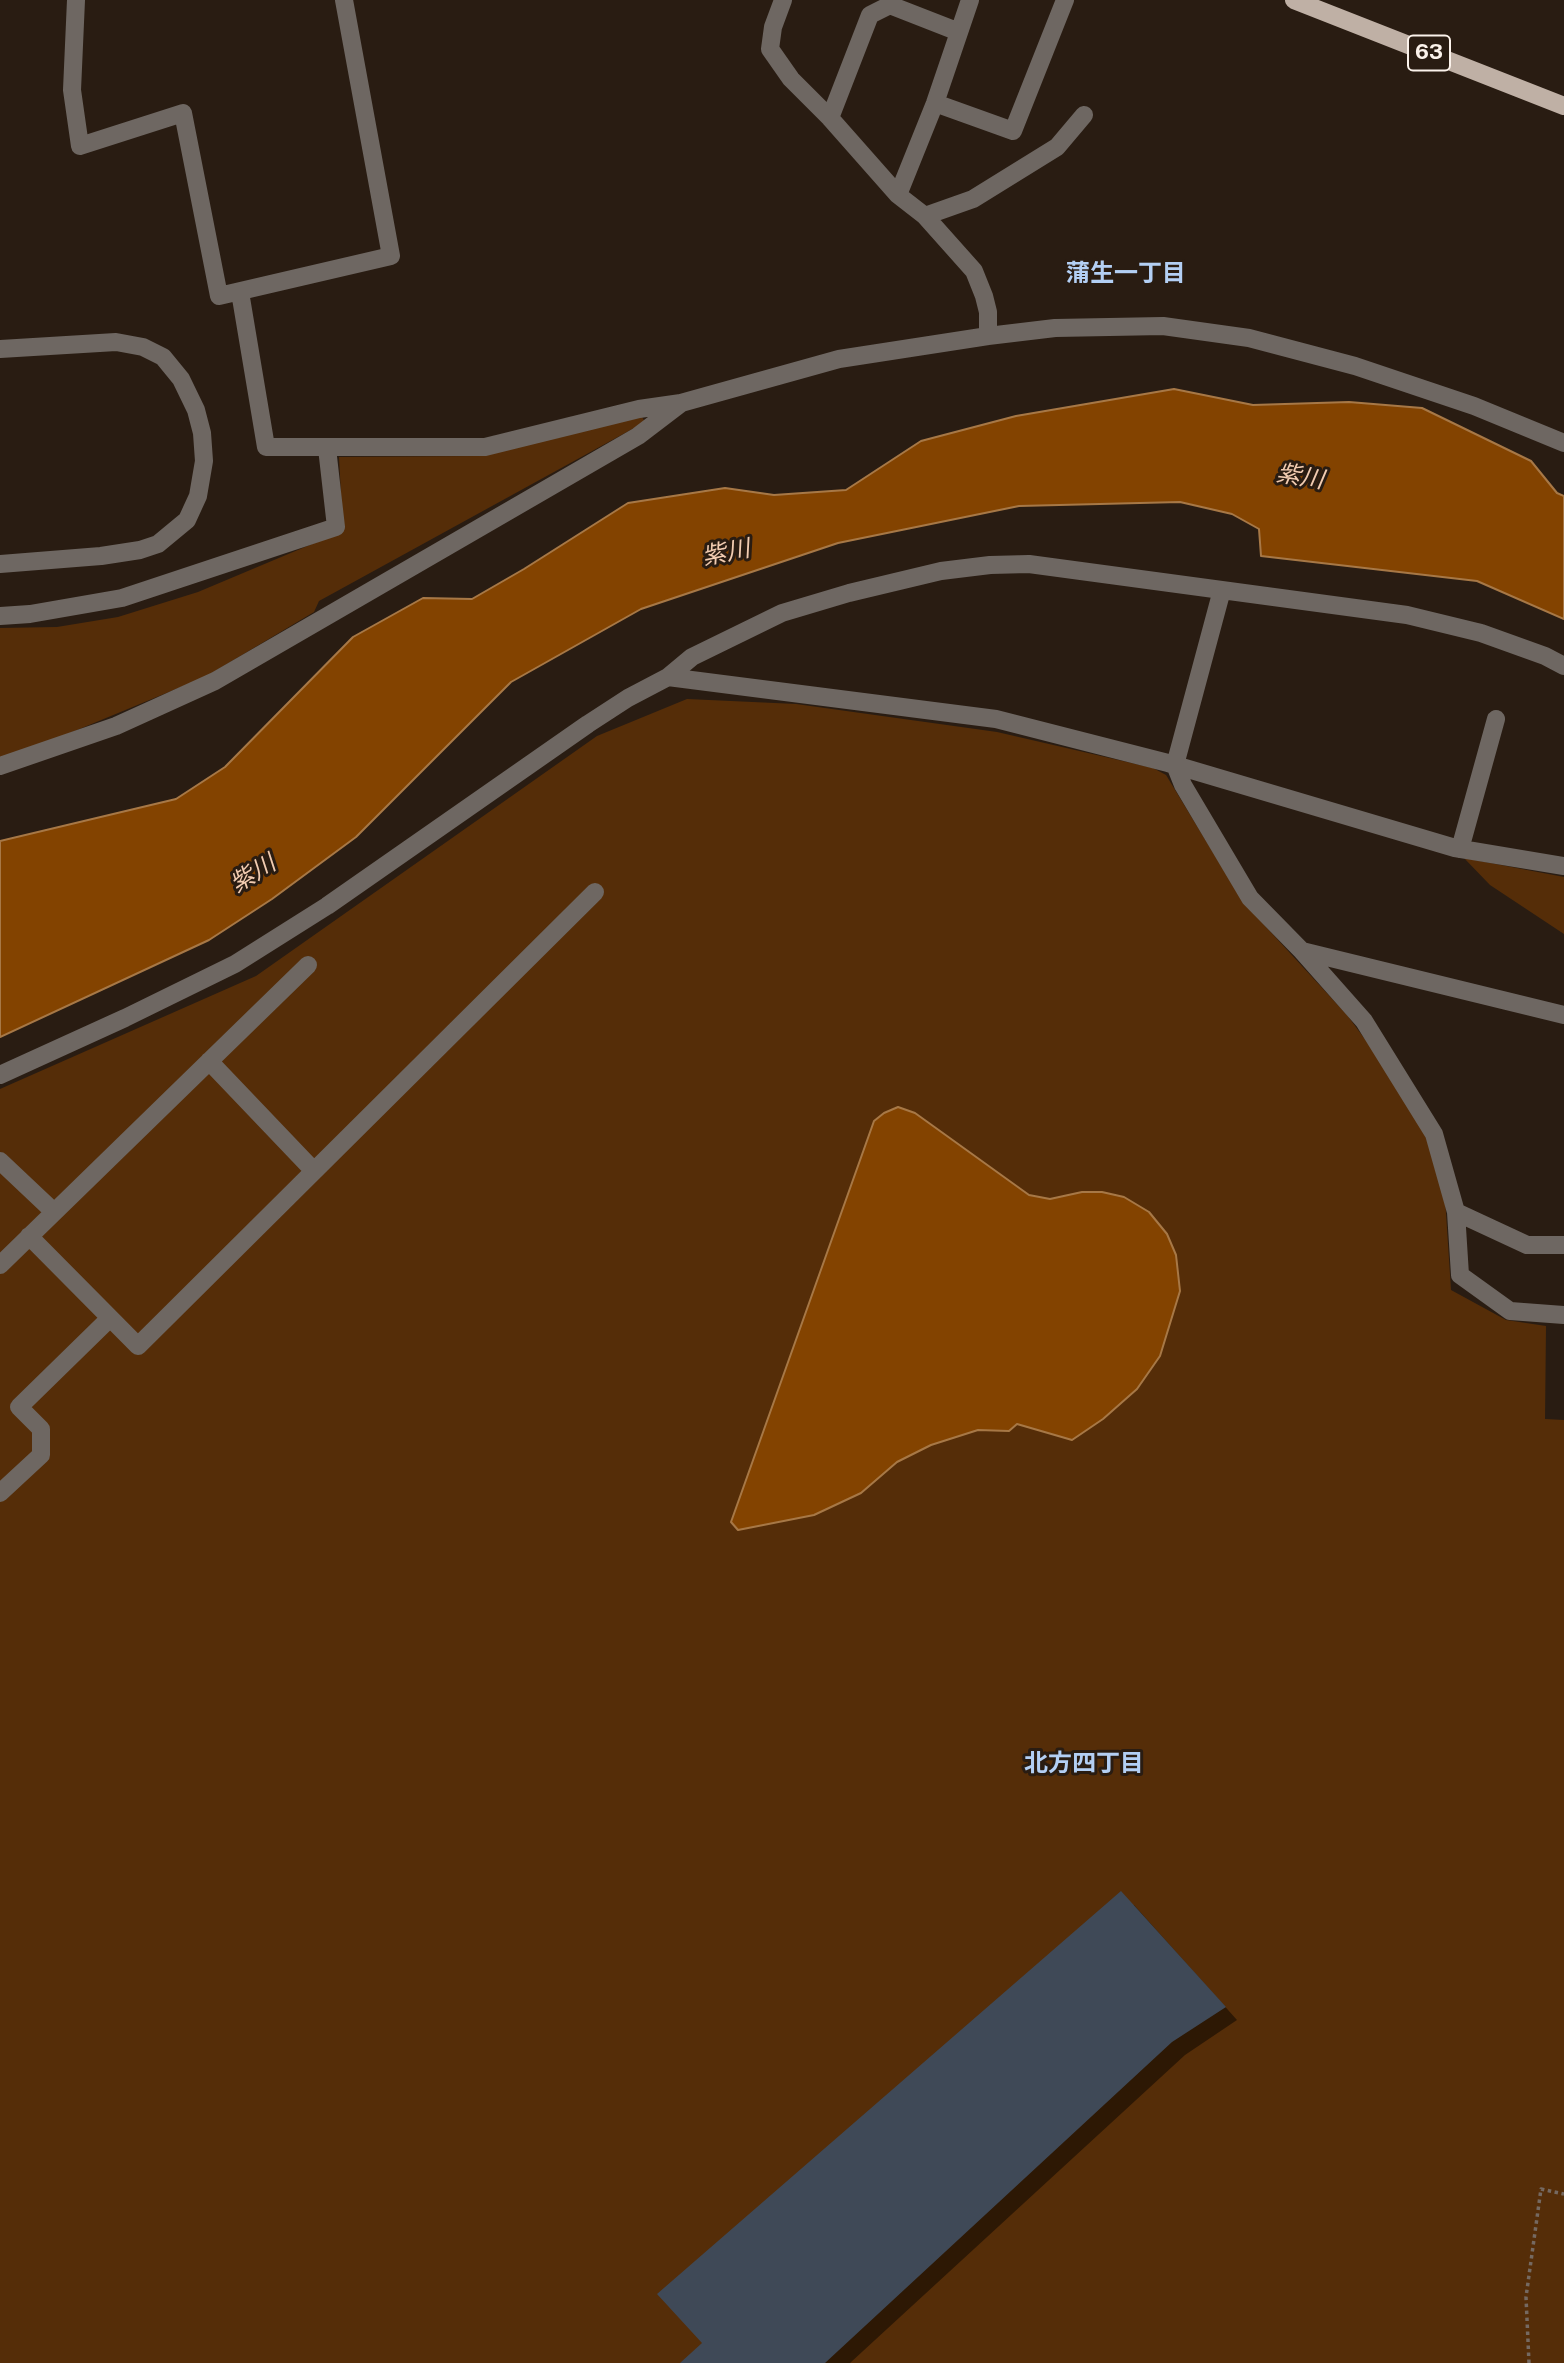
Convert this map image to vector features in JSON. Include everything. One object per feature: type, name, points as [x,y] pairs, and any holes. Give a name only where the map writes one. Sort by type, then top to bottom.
[{"type":"main road","name":"63","points":[[1294,0],[1564,106]]},
{"type":"street","points":[[76,0],[72,90],[79,146],[183,113],[219,296],[391,256],[344,0]]},
{"type":"street","points":[[783,0],[773,27],[770,50],[791,79],[898,194],[925,216],[974,271],[986,304],[988,336]]},
{"type":"street","points":[[898,194],[935,103],[970,0]]},
{"type":"street","points":[[935,103],[1013,131],[1065,0]]},
{"type":"street","points":[[830,118],[870,15],[890,5],[959,32]]},
{"type":"street","points":[[925,216],[973,199],[1047,154],[1057,147],[1084,115]]},
{"type":"street","points":[[240,292],[266,447],[485,447],[639,410],[681,403],[839,359],[1055,328],[1163,326],[1248,338],[1355,366],[1474,405],[1564,443]]},
{"type":"street","points":[[0,349],[116,342],[143,347],[163,358],[181,379],[196,410],[202,433],[204,461],[198,496],[187,520],[158,544],[140,550],[101,556],[0,564]]},
{"type":"street","points":[[0,766],[116,726],[215,681],[638,436],[681,403]]},
{"type":"street","points":[[0,616],[30,614],[122,598],[336,527],[327,448]]},
{"type":"street","points":[[0,1075],[235,964],[327,906],[588,724],[628,698],[668,677],[692,657],[782,613],[941,570],[1029,564],[1407,615],[1481,633],[1545,656],[1564,666]]},
{"type":"street","points":[[1222,590],[1175,765],[1183,785],[1250,898],[1302,951],[1364,1021],[1434,1134],[1456,1212],[1460,1275],[1510,1311],[1564,1315]]},
{"type":"street","points":[[668,677],[996,719],[1175,765],[1460,849],[1564,866]]},
{"type":"street","points":[[1460,849],[1496,719]]},
{"type":"street","points":[[29,1236],[138,1346],[595,892]]},
{"type":"street","points":[[1302,951],[1564,1015]]},
{"type":"street","points":[[0,1265],[308,965]]},
{"type":"street","points":[[209,1061],[313,1170]]},
{"type":"street","points":[[0,1161],[53,1211]]},
{"type":"street","points":[[1456,1212],[1527,1245],[1564,1245]]},
{"type":"street","points":[[0,1493],[41,1455],[41,1429],[19,1407],[109,1319]]},
{"type":"path","points":[[1529,2363],[1525,2297],[1541,2189],[1564,2194]]},
{"type":"shaded area","points":[[642,417],[645,422],[319,601],[314,612],[205,677],[65,735],[0,758],[0,628],[57,627],[118,617],[198,592],[343,531],[339,457],[480,456]]},
{"type":"shaded area","points":[[687,699],[796,704],[997,732],[1153,768],[1166,775],[1243,902],[1347,1015],[1381,1061],[1425,1134],[1445,1198],[1451,1290],[1506,1320],[1546,1326],[1545,1419],[1564,1420],[1564,2363],[0,2363],[0,1089],[256,976],[597,736]]},
{"type":"shaded area","points":[[1464,858],[1564,877],[1564,934],[1490,885]]},
{"type":"water","name":"紫川","points":[[1174,389],[1253,405],[1349,402],[1422,408],[1531,461],[1557,493],[1564,496],[1564,619],[1477,581],[1261,556],[1259,529],[1232,514],[1180,502],[1019,506],[838,543],[641,609],[511,682],[356,837],[272,899],[209,940],[0,1037],[0,841],[176,799],[225,767],[353,637],[423,598],[472,599],[628,503],[725,488],[774,495],[846,490],[921,441],[1016,416]]},
{"type":"water","points":[[898,1107],[915,1113],[1029,1195],[1050,1199],[1082,1192],[1102,1192],[1124,1197],[1149,1212],[1167,1234],[1176,1255],[1180,1291],[1160,1356],[1137,1389],[1103,1419],[1072,1440],[1017,1424],[1009,1431],[978,1430],[931,1445],[897,1462],[861,1493],[814,1515],[738,1530],[731,1522],[874,1121]]},
{"type":"building","points":[[1121,1891],[1226,2007],[1172,2042],[825,2363],[680,2363],[702,2343],[657,2294]]},
{"type":"district","name":"蒲生一丁目","points":[[1126,274]]},
{"type":"district","name":"北方四丁目","points":[[1084,1764]]}]
